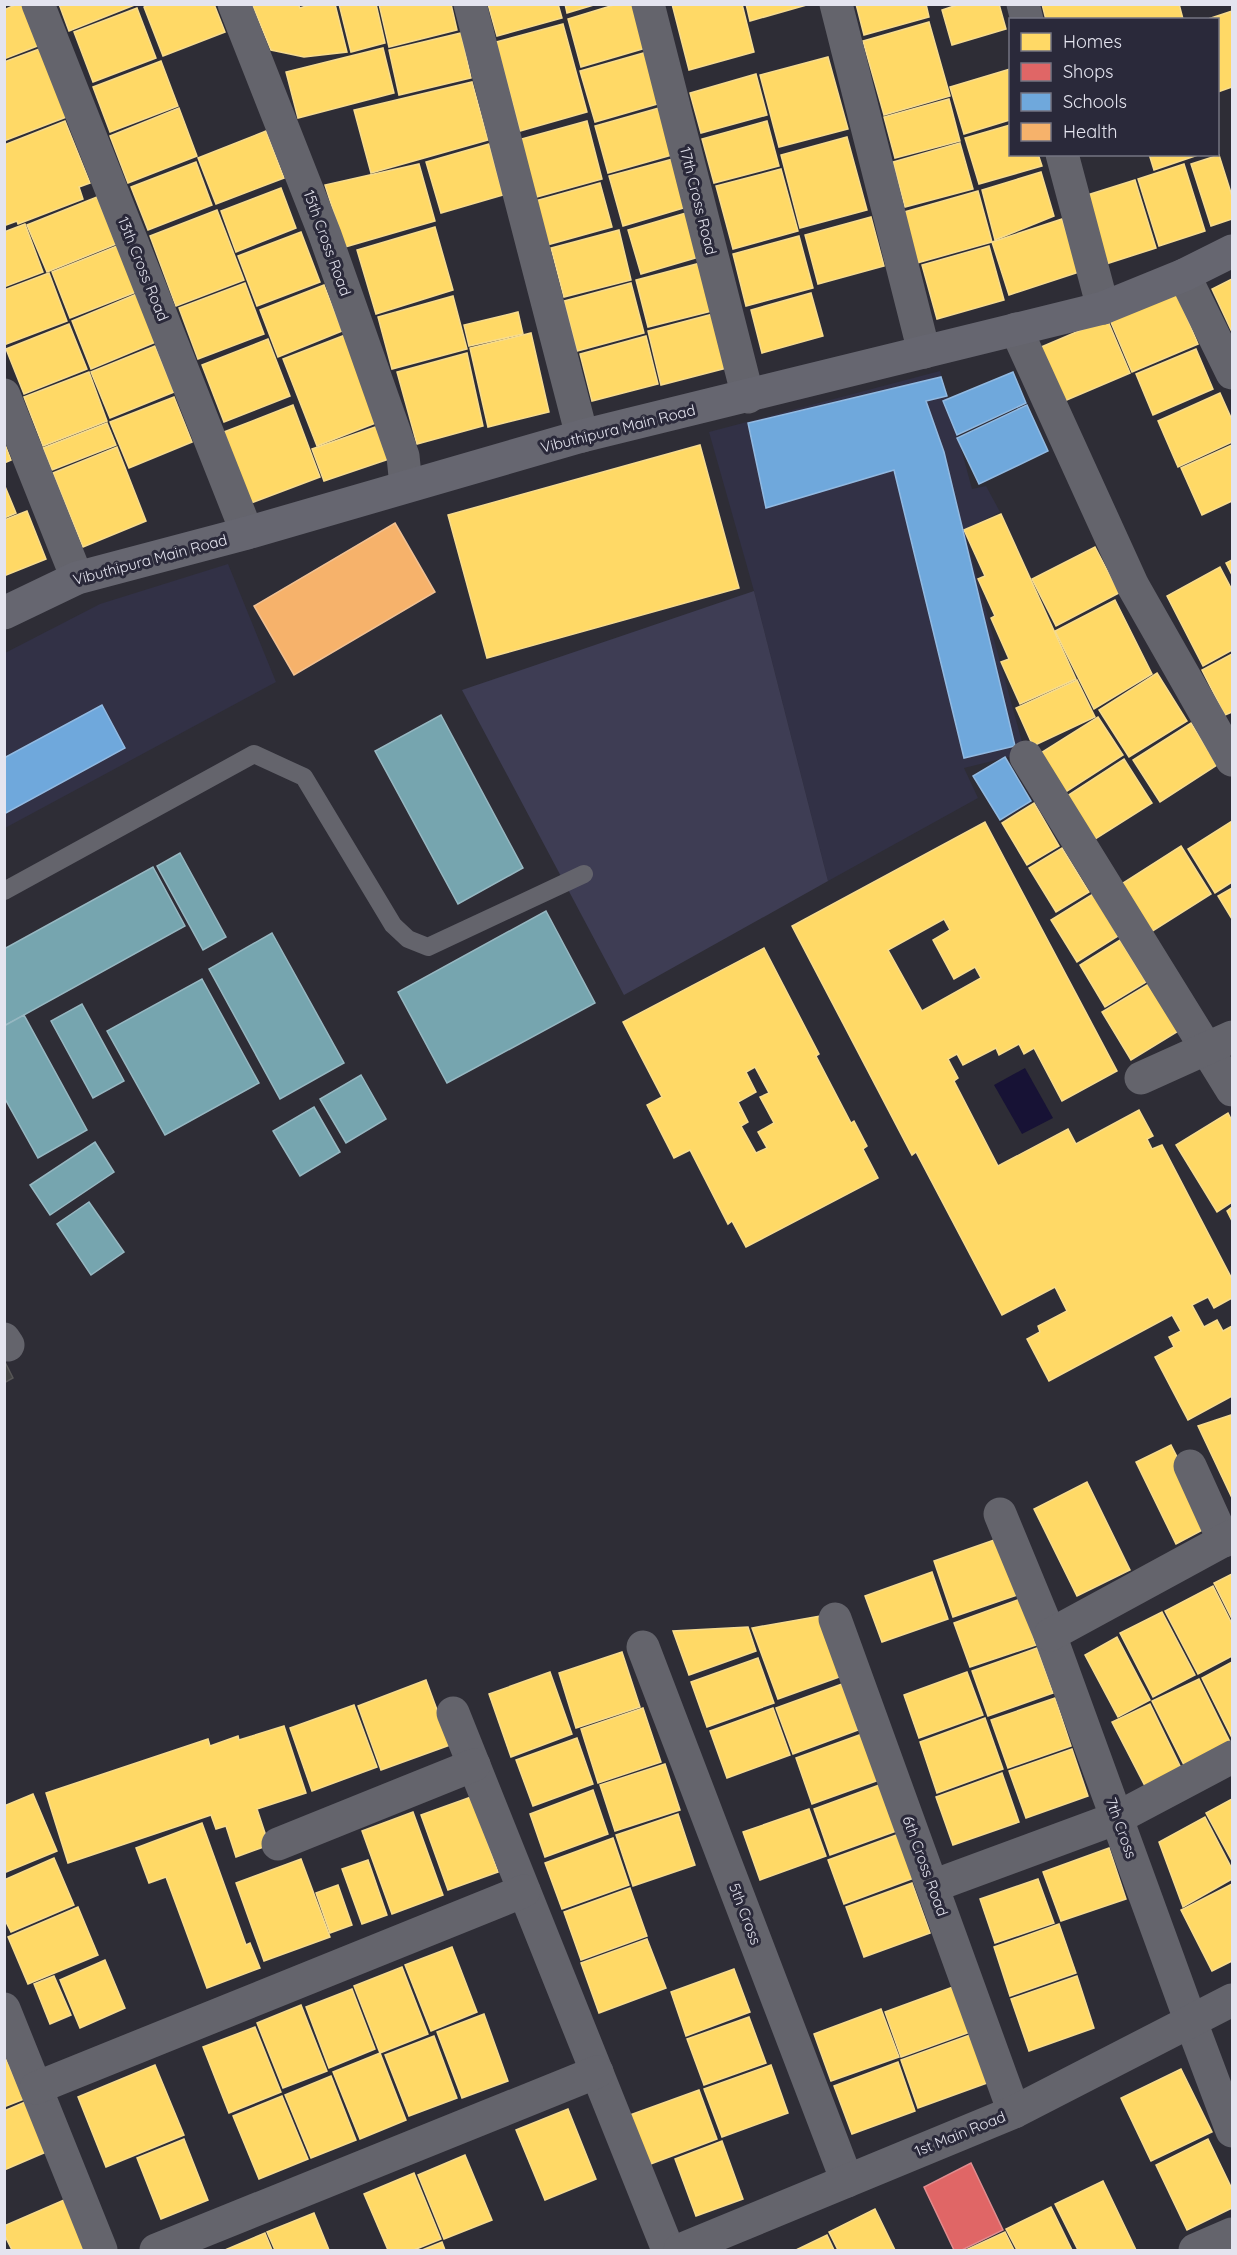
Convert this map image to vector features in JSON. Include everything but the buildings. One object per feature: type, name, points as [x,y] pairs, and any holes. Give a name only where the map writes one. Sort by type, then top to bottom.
[{"type":"street","name":"13th Cross Road","points":[[38,4],[247,533]]},
{"type":"street","name":"15th Cross Road","points":[[234,4],[325,235],[403,456],[406,486]]},
{"type":"street","points":[[470,4],[582,436]]},
{"type":"street","name":"17th Cross Road","points":[[648,4],[748,397]]},
{"type":"street","points":[[836,4],[924,352]]},
{"type":"street","points":[[1063,156],[1103,308]]},
{"type":"street","name":"Vibuthipura Main Road","points":[[4,612],[77,578],[247,533],[582,436],[1103,308],[1184,275],[1233,251]]},
{"type":"street","points":[[1184,275],[1233,374]]},
{"type":"street","points":[[1016,329],[1133,586],[1233,760]]},
{"type":"street","points":[[4,395],[77,578]]},
{"type":"street","points":[[1026,757],[1220,1042],[1233,1090]]},
{"type":"street","points":[[1141,1078],[1220,1042]]},
{"type":"street","points":[[1050,1635],[1228,1539],[1190,1466]]},
{"type":"street","name":"7th Cross","points":[[1000,1514],[1050,1635],[1233,2131]]},
{"type":"street","name":"6th Cross Road","points":[[835,1620],[1014,2112]]},
{"type":"street","name":"5th Cross","points":[[643,1647],[847,2181]]},
{"type":"street","points":[[453,1713],[668,2250]]},
{"type":"street","points":[[933,1886],[1117,1818],[1233,1757]]},
{"type":"street","points":[[278,1844],[474,1765]]},
{"type":"street","points":[[36,2088],[524,1891]]},
{"type":"street","name":"1st Main Road","points":[[680,2250],[1014,2112],[1233,2000]]},
{"type":"street","points":[[4,2009],[101,2250]]},
{"type":"street","points":[[156,2250],[597,2072]]},
{"type":"street","points":[[1195,2250],[1233,2234]]},
{"type":"lane","points":[[4,891],[254,753],[304,777],[393,925],[408,939],[428,948],[584,874]]},
{"type":"shaded area","points":[[940,371],[972,489],[986,486],[1000,512],[964,530],[1025,753],[964,768],[978,798],[828,881],[754,591],[709,432]]},
{"type":"shaded area","points":[[228,564],[276,682],[5,828],[5,653],[100,604]]},
{"type":"shaded area","points":[[754,591],[828,881],[624,995],[462,690]]},
{"type":"shaded area","points":[[1025,1068],[1053,1118],[1022,1134],[994,1085]]}]
